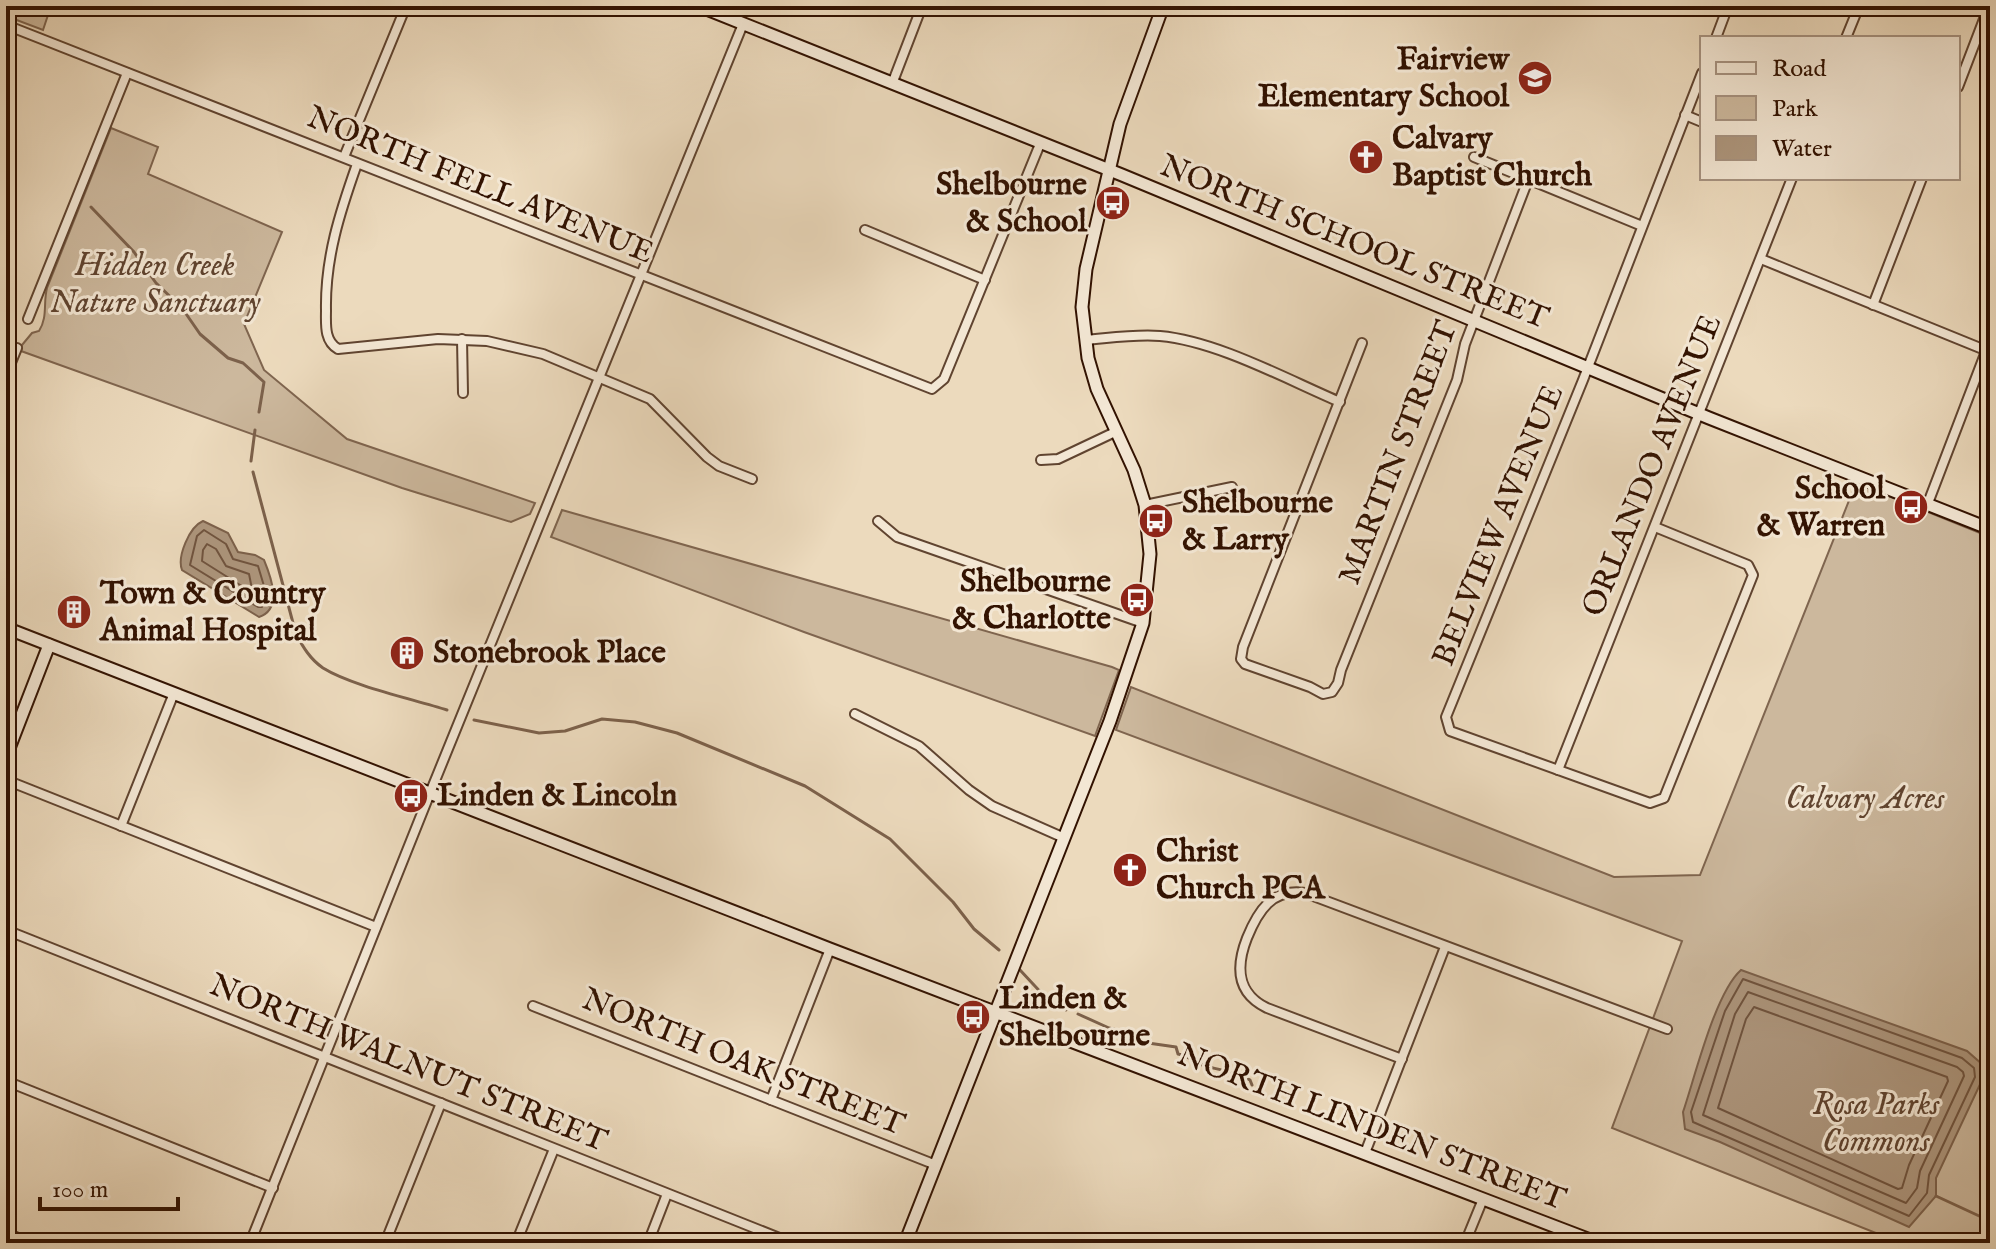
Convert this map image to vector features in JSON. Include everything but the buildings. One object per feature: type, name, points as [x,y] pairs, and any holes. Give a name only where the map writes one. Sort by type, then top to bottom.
[{"type":"street","points":[[344,157],[406,6]]},
{"type":"street","name":"NORTH SCHOOL STREET","points":[[699,6],[1990,529]]},
{"type":"street","points":[[892,84],[922,6]]},
{"type":"street","points":[[905,1243],[1110,721],[1143,623],[1150,554],[1145,505],[1134,470],[1097,389],[1082,307],[1086,269],[1126,101],[1163,6]]},
{"type":"street","points":[[1717,36],[1728,6]]},
{"type":"street","points":[[1847,36],[1859,6]]},
{"type":"street","points":[[1960,82],[1989,6]]},
{"type":"street","points":[[250,1243],[743,24]]},
{"type":"street","name":"NORTH FELL AVENUE","points":[[6,25],[924,388],[936,388],[944,379],[985,280]]},
{"type":"street","points":[[28,319],[127,73]]},
{"type":"street","name":"BELVIEW AVENUE","points":[[1558,770],[1454,734],[1448,728],[1446,717],[1588,368],[1700,78]]},
{"type":"street","points":[[1685,115],[1700,121]]},
{"type":"street","points":[[865,230],[985,280],[1040,144]]},
{"type":"street","points":[[1474,157],[1642,226]]},
{"type":"street","points":[[357,164],[334,231],[329,260],[326,292],[329,341],[338,349],[384,342],[462,339],[517,347],[600,376],[650,399],[707,457],[719,466],[752,479]]},
{"type":"street","name":"MARTIN STREET","points":[[1340,402],[1243,647],[1241,659],[1245,664],[1323,694],[1332,692],[1338,683],[1457,380],[1465,344],[1528,180]]},
{"type":"street","name":"ORLANDO AVENUE","points":[[1558,770],[1791,180]]},
{"type":"street","points":[[1873,305],[1921,180]]},
{"type":"street","points":[[1761,259],[1989,348],[1928,503]]},
{"type":"street","points":[[1086,340],[1149,335],[1188,341],[1340,402],[1362,343]]},
{"type":"street","points":[[462,339],[463,393]]},
{"type":"street","points":[[6,375],[17,348]]},
{"type":"street","points":[[1041,460],[1058,459],[1115,432]]},
{"type":"street","points":[[1145,505],[1232,487]]},
{"type":"street","points":[[878,521],[897,537],[1143,623]]},
{"type":"street","points":[[1558,770],[1650,803],[1664,798],[1681,757],[1752,579],[1752,571],[1748,565],[1655,527]]},
{"type":"street","name":"NORTH LINDEN STREET","points":[[6,628],[830,949],[1598,1243]]},
{"type":"street","points":[[6,756],[49,645]]},
{"type":"street","points":[[121,826],[174,693]]},
{"type":"street","points":[[855,714],[919,746],[992,806],[1062,837]]},
{"type":"street","points":[[6,780],[376,927]]},
{"type":"street","points":[[1402,1059],[1267,1008],[1255,1000],[1242,983],[1240,957],[1256,918],[1267,903],[1285,893],[1299,892],[1667,1029]]},
{"type":"street","name":"NORTH WALNUT STREET","points":[[6,930],[792,1243]]},
{"type":"street","points":[[1365,1153],[1445,947]]},
{"type":"street","points":[[771,1100],[830,949]]},
{"type":"street","name":"NORTH OAK STREET","points":[[533,1006],[936,1165]]},
{"type":"street","points":[[6,1081],[273,1188]]},
{"type":"street","points":[[385,1243],[441,1103]]},
{"type":"street","points":[[516,1243],[554,1149]]},
{"type":"street","points":[[648,1243],[667,1194]]},
{"type":"street","points":[[1465,1243],[1483,1199]]},
{"type":"street","points":[[6,1235],[27,1243]]},
{"type":"green space","points":[[6,6],[51,6],[43,30],[6,16]]},
{"type":"green space","name":"Hidden Creek Nature Sanctuary","points":[[111,128],[158,147],[148,174],[282,232],[244,324],[264,370],[347,439],[535,503],[530,514],[511,522],[402,488],[21,351],[32,333],[42,326],[47,288]]},
{"type":"green space","name":"Calvary Acres","points":[[1856,483],[1990,537],[1990,1243],[1901,1243],[1612,1128],[1682,941],[1116,730],[1131,687],[1614,877],[1700,875]]},
{"type":"green space","points":[[562,510],[1119,670],[1095,736],[551,537]]},
{"type":"water","points":[[203,521],[228,533],[238,552],[264,560],[273,592],[271,607],[266,613],[259,617],[182,570],[185,543],[193,529]]},
{"type":"water","name":"Rosa Parks Commons","points":[[1741,970],[1967,1051],[1983,1065],[1983,1078],[1936,1178],[1936,1196],[1909,1227],[1685,1129],[1683,1112],[1714,1016]]},
{"type":"waterway","points":[[91,207],[134,252],[200,334],[228,358],[243,363],[264,382],[259,412]]},
{"type":"waterway","points":[[251,461],[255,430]]},
{"type":"waterway","points":[[253,472],[293,623]]},
{"type":"waterway","points":[[296,634],[314,661],[335,675],[447,710]]},
{"type":"waterway","points":[[474,720],[539,733],[565,731],[602,719],[635,722],[677,733],[805,786],[890,839],[953,902],[974,929],[999,950]]},
{"type":"waterway","points":[[1020,970],[1047,999],[1066,1010]]},
{"type":"waterway","points":[[1078,1014],[1109,1028],[1143,1037],[1148,1043],[1176,1047],[1178,1054],[1204,1066],[1240,1075],[1250,1080],[1252,1085]]},
{"type":"waterway","points":[[1936,1196],[1990,1221]]},
{"type":"place","name":"Fairview Elementary School","points":[[1535,78]]},
{"type":"place","name":"Calvary Baptist Church","points":[[1366,157]]},
{"type":"place","name":"Shelbourne & School","points":[[1113,203]]},
{"type":"place","name":"School & Warren","points":[[1911,507]]},
{"type":"place","name":"Shelbourne & Larry","points":[[1156,521]]},
{"type":"place","name":"Shelbourne & Charlotte","points":[[1137,600]]},
{"type":"place","name":"Town & Country Animal Hospital","points":[[74,612]]},
{"type":"place","name":"Stonebrook Place","points":[[407,653]]},
{"type":"place","name":"Linden & Lincoln","points":[[411,796]]},
{"type":"place","name":"Christ Church PCA","points":[[1130,870]]},
{"type":"place","name":"Linden & Shelbourne","points":[[973,1017]]}]
